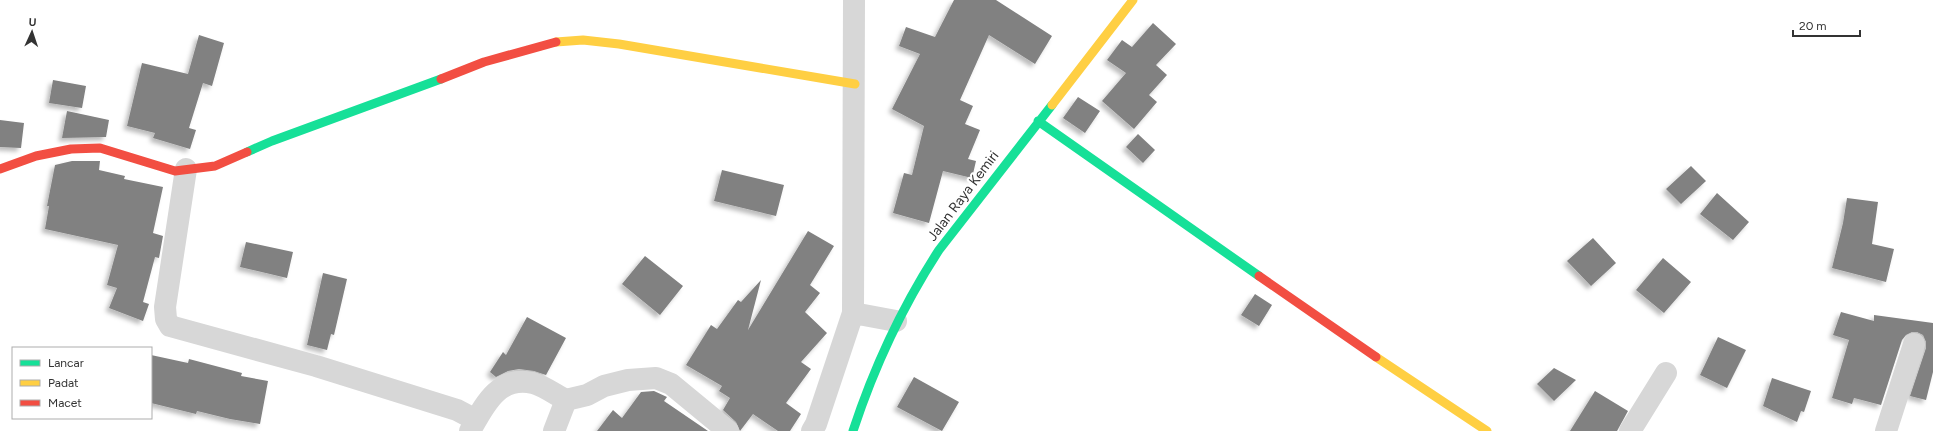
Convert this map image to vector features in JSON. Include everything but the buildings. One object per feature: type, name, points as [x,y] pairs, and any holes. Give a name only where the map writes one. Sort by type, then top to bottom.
[{"type":"street","points":[[812,431],[863,314],[855,84],[854,0]]},
{"type":"street","name":"Jalan Raya Kemiri","points":[[853,431],[864,396],[896,321],[914,287],[939,250],[1038,120],[1133,0]]},
{"type":"street","points":[[0,169],[36,156],[70,149],[100,148],[175,171],[215,166],[272,141],[390,99],[484,62],[552,42],[583,40],[619,44],[855,84]]},
{"type":"street","points":[[1038,120],[1406,378],[1487,431]]},
{"type":"street","points":[[186,170],[165,307],[166,319],[170,326],[316,366],[458,410],[473,425],[490,397],[498,389],[512,384],[522,382],[534,384],[566,400],[587,395],[604,386],[628,380],[656,378],[671,384],[728,431]]},
{"type":"street","points":[[863,314],[896,321]]},
{"type":"street","points":[[1886,431],[1914,344]]},
{"type":"street","points":[[1630,431],[1666,373]]},
{"type":"street","points":[[554,431],[566,400]]},
{"type":"traffic: fast","points":[[247,152],[272,141],[441,79]]},
{"type":"traffic: fast","points":[[853,431],[870,384],[890,338],[913,293],[939,250],[1052,105]]},
{"type":"traffic: fast","points":[[1038,121],[1259,276]]},
{"type":"traffic: slow","points":[[1052,105],[1133,0]]},
{"type":"traffic: slow","points":[[556,42],[583,40],[619,44],[855,84]]},
{"type":"traffic: slow","points":[[1376,357],[1487,431]]},
{"type":"traffic: jam","points":[[441,79],[484,62],[556,42]]},
{"type":"traffic: jam","points":[[0,169],[36,156],[71,149],[100,148],[175,171],[215,166],[247,152]]},
{"type":"traffic: jam","points":[[1259,276],[1376,357]]}]
